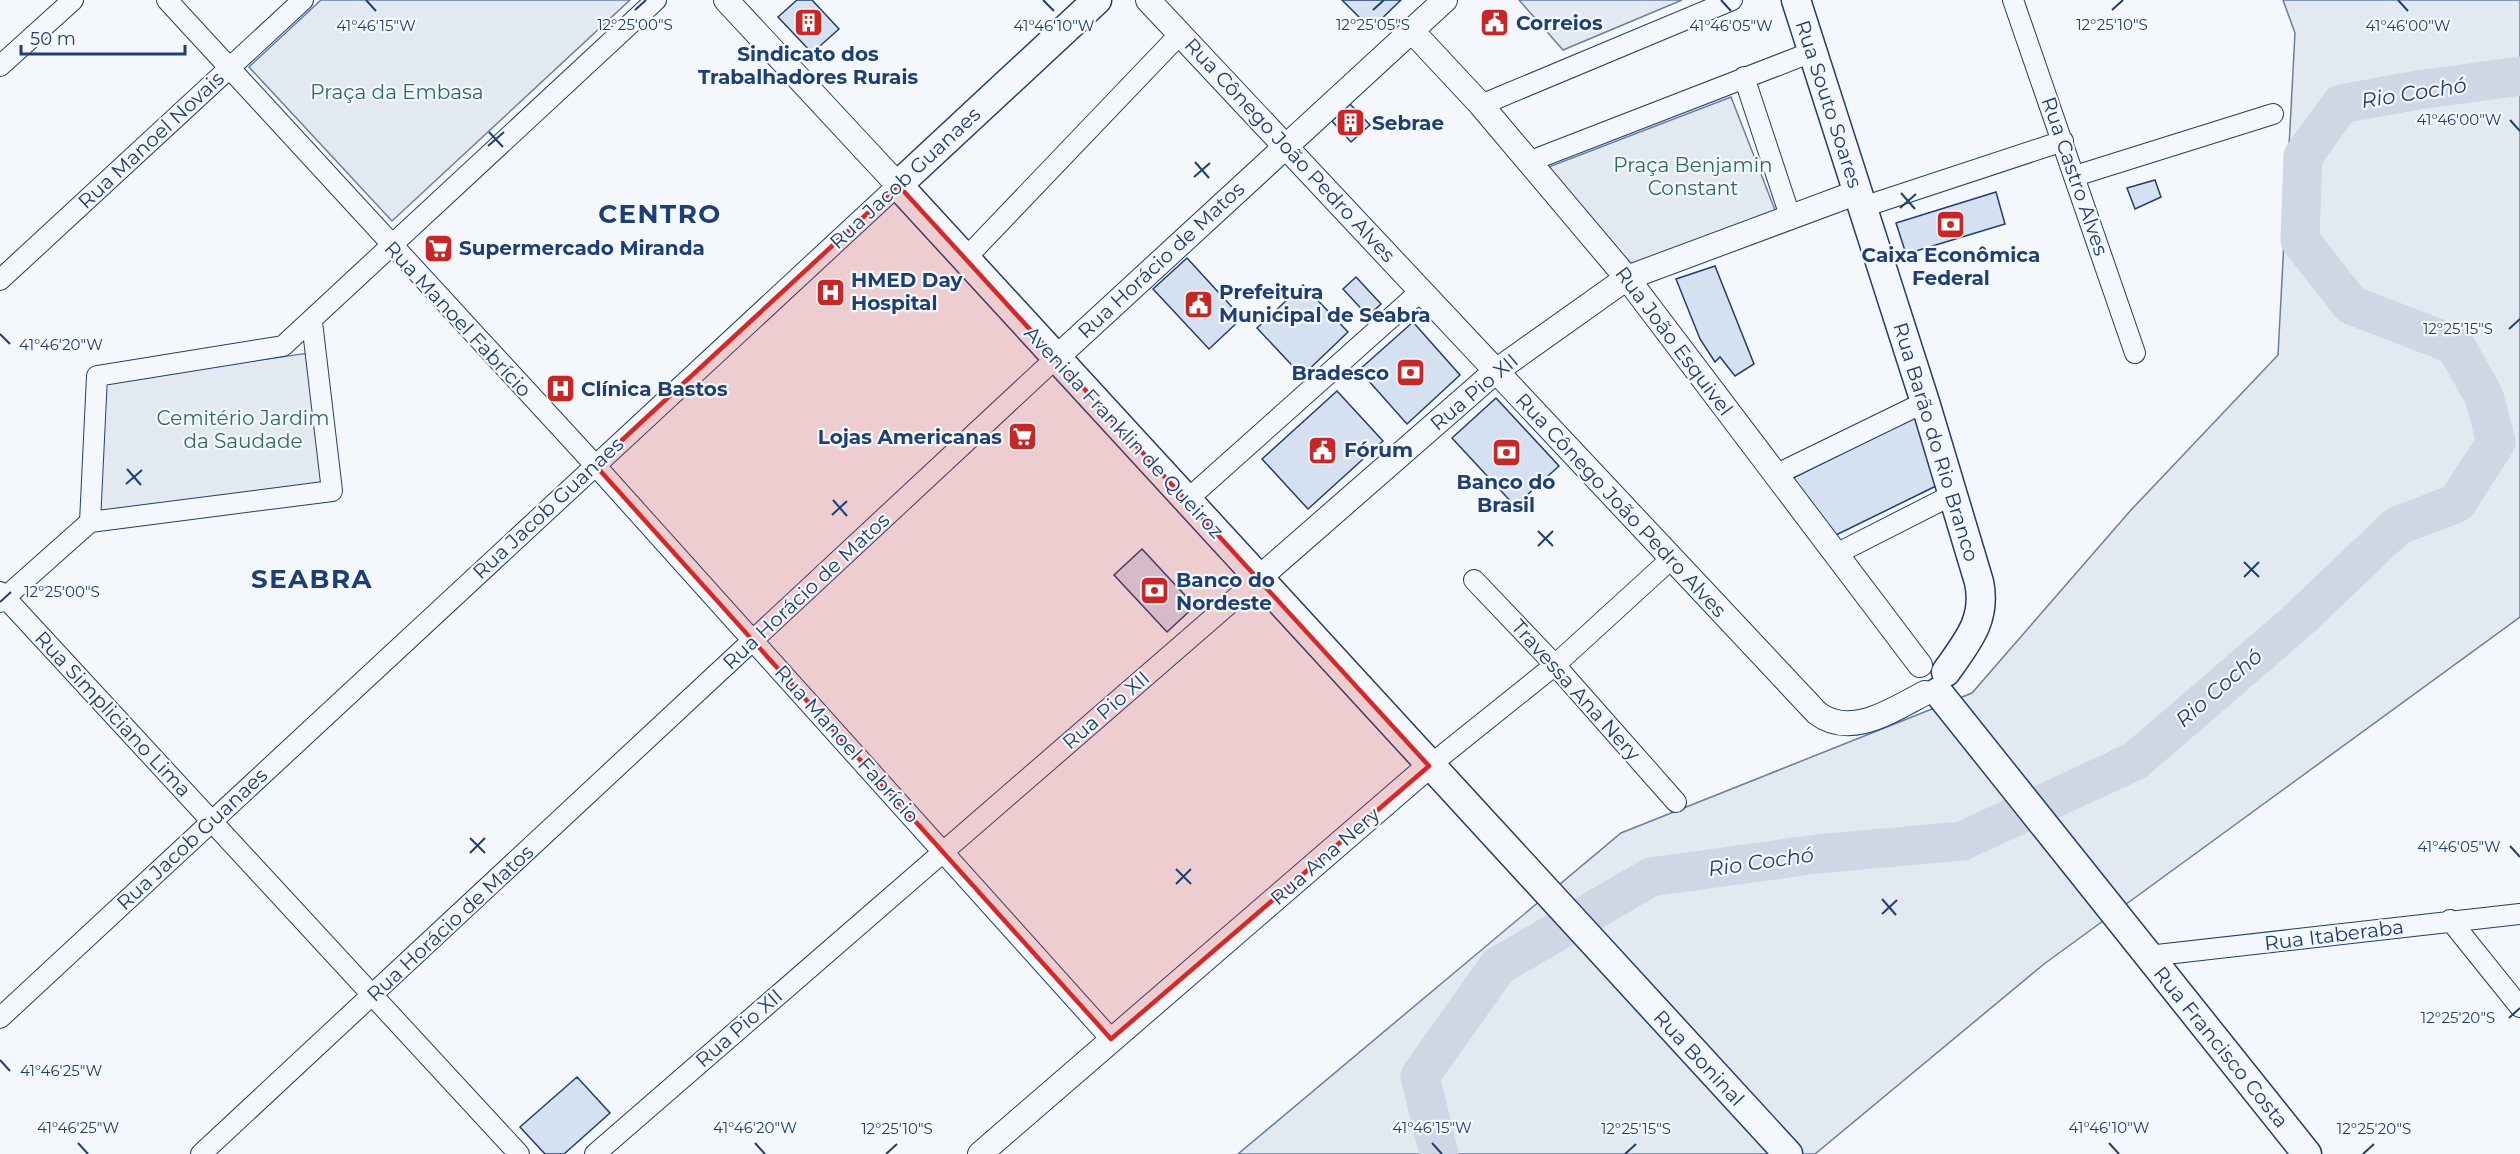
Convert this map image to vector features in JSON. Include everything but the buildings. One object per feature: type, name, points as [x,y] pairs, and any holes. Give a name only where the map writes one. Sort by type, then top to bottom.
[{"type":"main road","name":"Rua Jacob Guanaes","points":[[898,185],[1097,0]]},
{"type":"main road","name":"Rua Souto Soares","points":[[1796,0],[1860,200]]},
{"type":"main road","name":"Avenida Franklin de Queiroz","points":[[898,185],[964,260],[1188,499],[1521,865]]},
{"type":"main road","name":"Rua Barão do Rio Branco","points":[[1860,200],[1925,402],[1983,600],[1980,616],[1972,633],[1937,687]]},
{"type":"main road","name":"Rua Francisco Costa","points":[[1937,687],[2307,1154]]},
{"type":"main road","name":"Rua Boninal","points":[[1521,865],[1788,1154]]},
{"type":"street","points":[[0,66],[73,0]]},
{"type":"street","name":"Rua Manoel Fabrício","points":[[167,0],[391,247],[595,465],[1112,1038]]},
{"type":"street","name":"Rua Manoel Novais","points":[[0,280],[303,0]]},
{"type":"street","points":[[90,522],[97,376],[283,346],[312,322],[656,0]]},
{"type":"street","name":"Avenida Franklin de Queiroz","points":[[726,0],[898,185]]},
{"type":"street","name":"Rua Cônego João Pedro Alves","points":[[1148,0],[1816,713],[1828,722],[1842,725],[1858,723],[1937,687]]},
{"type":"street","name":"Rua Horácio de Matos","points":[[201,1154],[1056,358],[1445,0]]},
{"type":"street","points":[[1481,105],[1732,0]]},
{"type":"street","name":"Rua Castro Alves","points":[[2013,0],[2135,352]]},
{"type":"street","name":"Rua João Esquivel","points":[[1412,31],[1481,105],[1627,278],[1937,687]]},
{"type":"street","points":[[964,260],[1180,34]]},
{"type":"street","points":[[1528,162],[1812,52]]},
{"type":"street","points":[[1744,77],[1790,216]]},
{"type":"street","points":[[2075,176],[2273,114]]},
{"type":"street","points":[[1627,278],[1790,216],[1860,200],[2063,141]]},
{"type":"street","name":"Rua Jacob Guanaes","points":[[0,1018],[898,185]]},
{"type":"street","name":"Rua Pio XII","points":[[595,1154],[1496,371],[1627,278]]},
{"type":"street","points":[[1188,499],[1422,290]]},
{"type":"street","points":[[2,597],[90,522],[332,491],[312,322]]},
{"type":"street","points":[[1775,475],[1925,402]]},
{"type":"street","points":[[1836,554],[1952,495]]},
{"type":"street","name":"Rua Ana Nery","points":[[980,1154],[1429,766],[1555,665],[1671,559]]},
{"type":"street","name":"Travessa Ana Nery","points":[[1474,580],[1555,665],[1676,802]]},
{"type":"street","name":"Rua Simpliciano Lima","points":[[2,597],[374,994],[519,1154]]},
{"type":"street","name":"Rua Itaberaba","points":[[2141,947],[2520,914]]},
{"type":"street","points":[[2450,920],[2520,1007]]},
{"type":"highlighted area","points":[[898,185],[1429,766],[1111,1039],[595,465]]},
{"type":"green space","name":"Praça da Embasa","points":[[321,0],[630,0],[392,221],[249,67]]},
{"type":"green space","points":[[1519,0],[1682,0],[1563,50]]},
{"type":"green space","points":[[2283,0],[2520,0],[2520,617],[2044,964],[1815,1154],[1238,1154],[1621,833],[1972,693],[2131,510],[2278,355],[2295,33]]},
{"type":"green space","name":"Praça Benjamin Constant","points":[[1731,97],[1775,210],[1632,265],[1546,168]]},
{"type":"green space","name":"Cemitério Jardim da Saudade","points":[[309,353],[325,486],[95,515],[102,382]]},
{"type":"waterway","name":"Rio Cochó","points":[[1439,1154],[1420,1076],[1498,966],[1651,877],[1817,854],[1962,841],[2135,761],[2295,623],[2397,526],[2457,503],[2496,442],[2484,396],[2455,345],[2351,305],[2300,240],[2303,156],[2341,104],[2418,90],[2520,76]]},
{"type":"place","name":"Sindicato dos Trabalhadores Rurais","points":[[808,23]]},
{"type":"place","name":"Correios","points":[[1495,23]]},
{"type":"place","name":"Sebrae","points":[[1351,123]]},
{"type":"place","name":"Caixa Econômica Federal","points":[[1951,224]]},
{"type":"place","name":"Supermercado Miranda","points":[[438,248]]},
{"type":"place","name":"HMED Day Hospital","points":[[830,292]]},
{"type":"place","name":"Prefeitura Municipal de Seabra","points":[[1198,304]]},
{"type":"place","name":"Bradesco","points":[[1410,373]]},
{"type":"place","name":"Clínica Bastos","points":[[560,389]]},
{"type":"place","name":"Lojas Americanas","points":[[1023,437]]},
{"type":"place","name":"Fórum","points":[[1323,450]]},
{"type":"place","name":"Banco do Brasil","points":[[1506,452]]},
{"type":"place","name":"Banco do Nordeste","points":[[1155,591]]},
{"type":"district","name":"CENTRO","points":[[660,214]]},
{"type":"district","name":"SEABRA","points":[[312,579]]}]
